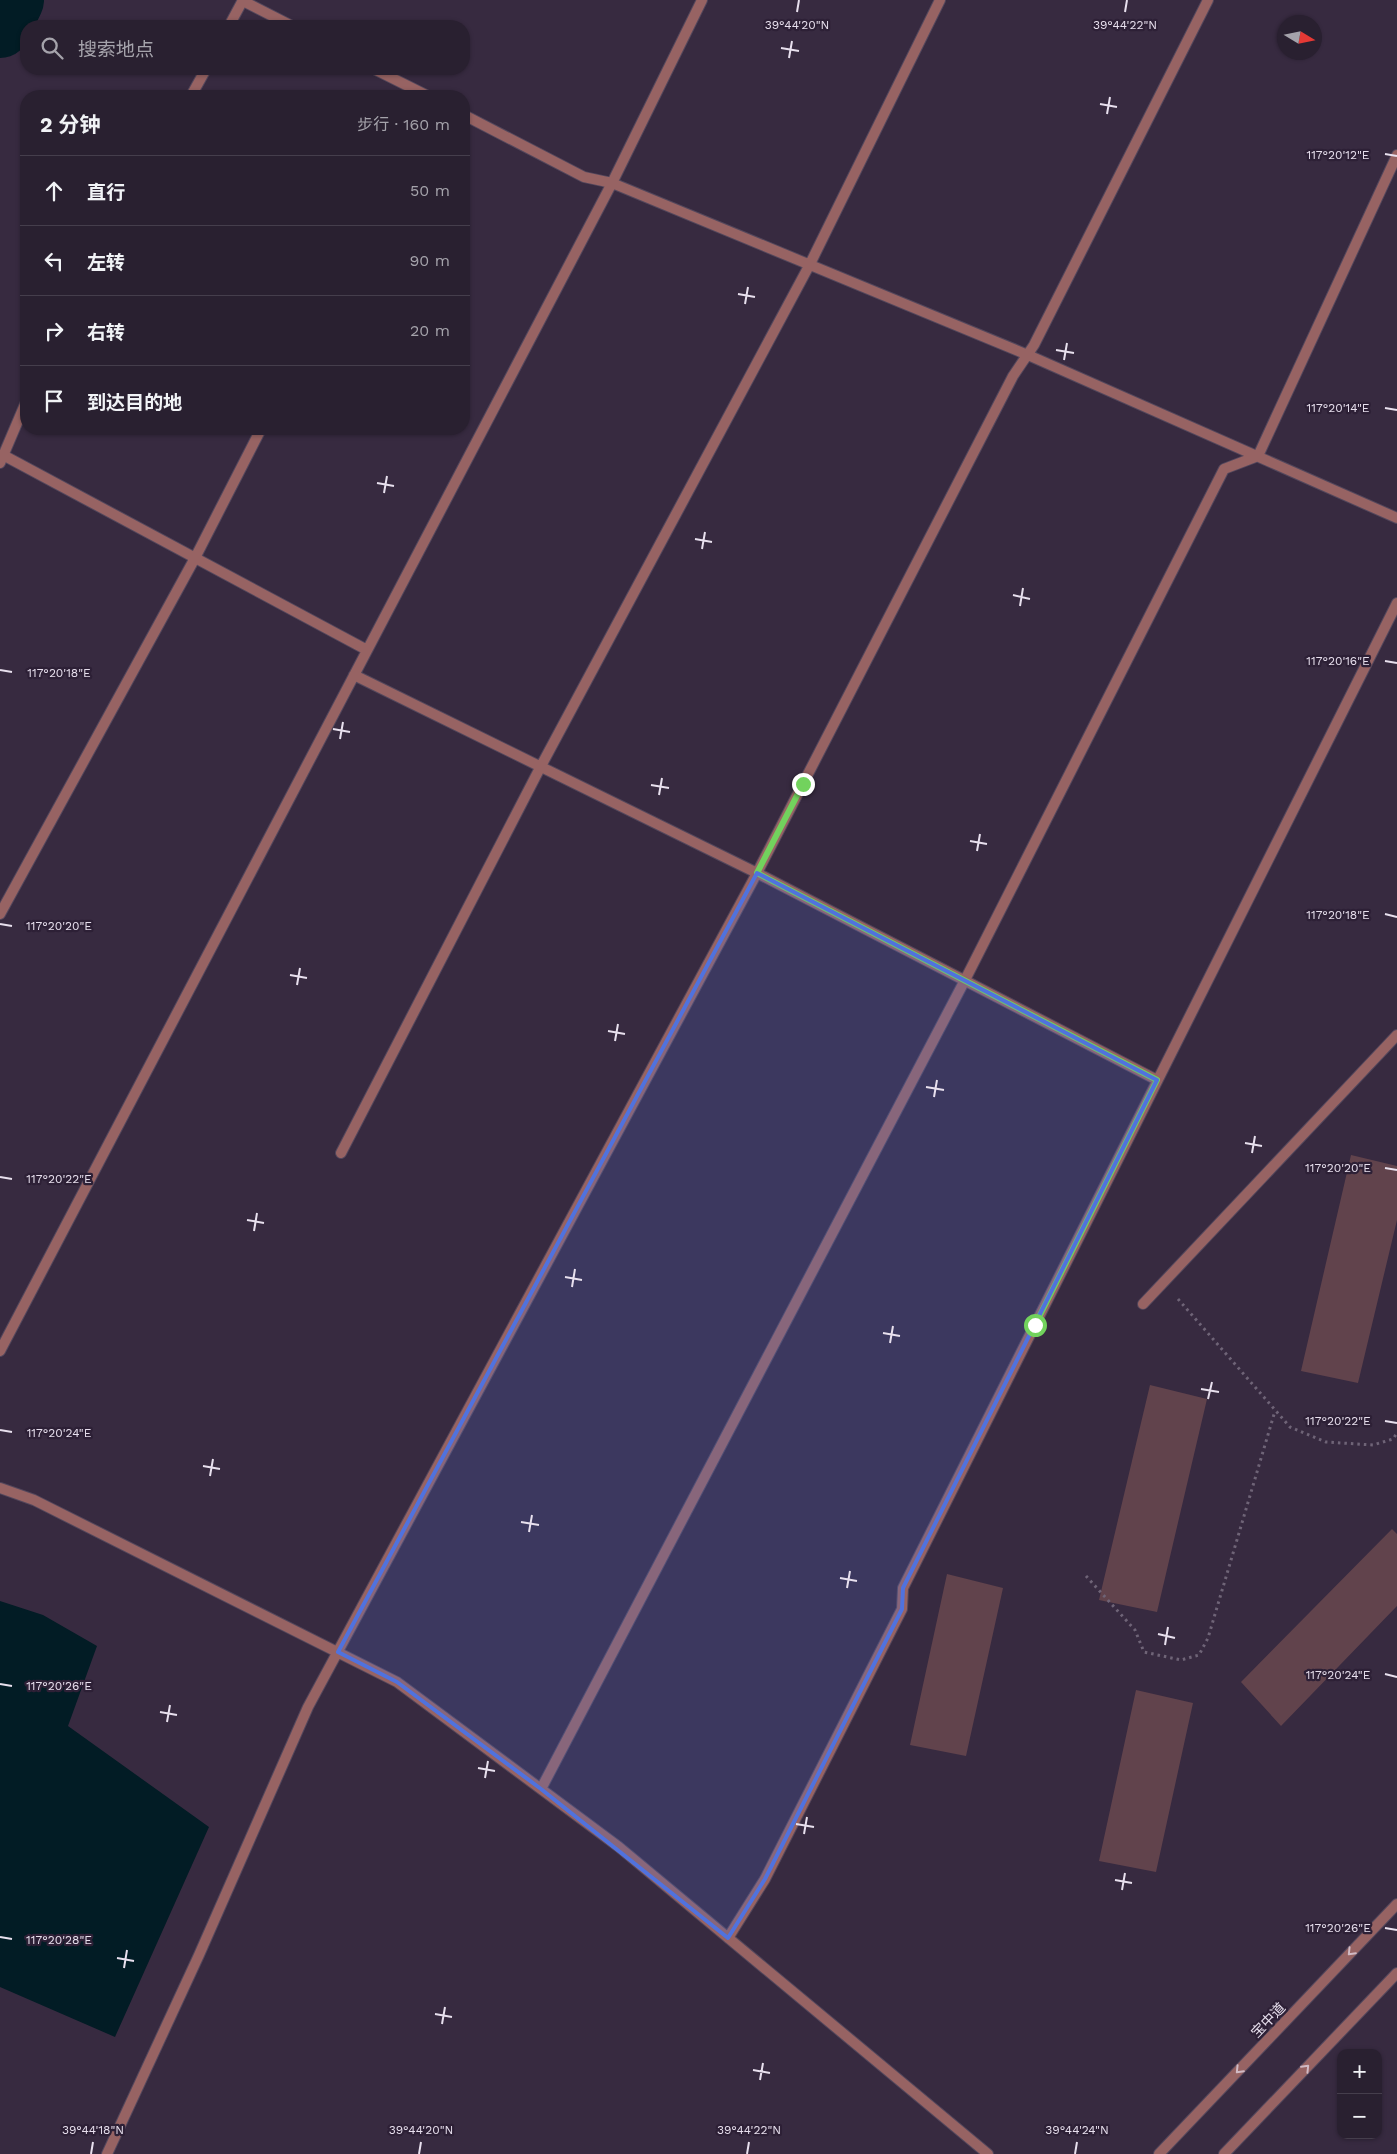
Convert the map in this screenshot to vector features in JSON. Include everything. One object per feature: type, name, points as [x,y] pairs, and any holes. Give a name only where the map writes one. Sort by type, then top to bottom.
[{"type":"street","points":[[232,20],[243,0],[281,20]]},
{"type":"street","points":[[0,1351],[612,183],[702,0]]},
{"type":"street","points":[[341,1153],[541,766],[810,264],[940,0]]},
{"type":"street","points":[[108,2154],[200,1955],[308,1707],[757,873],[1013,376],[1028,355],[1208,0]]},
{"type":"street","points":[[194,90],[203,75]]},
{"type":"street","points":[[386,75],[416,90]]},
{"type":"street","points":[[470,118],[584,177],[612,183],[1028,355],[1397,518]]},
{"type":"street","points":[[541,1789],[965,980],[1224,469],[1258,456],[1397,155]]},
{"type":"street","points":[[20,416],[2,459],[195,558],[367,650]]},
{"type":"street","points":[[0,914],[195,558],[258,435]]},
{"type":"street","points":[[728,1938],[765,1879],[902,1609],[904,1588],[1397,603]]},
{"type":"street","points":[[354,675],[757,873],[1157,1080]]},
{"type":"street","points":[[1142,1304],[1397,1035]]},
{"type":"street","points":[[0,1488],[34,1500],[397,1682],[619,1847],[988,2154]]},
{"type":"street","name":"宝中道","points":[[1159,2154],[1397,1904]]},
{"type":"street","points":[[1224,2154],[1397,1972]]},
{"type":"path","points":[[1163,1282],[1290,1427],[1326,1442],[1373,1445],[1393,1439],[1397,1432]]},
{"type":"path","points":[[1086,1576],[1135,1630],[1144,1652],[1181,1660],[1199,1655],[1208,1638],[1276,1411]]},
{"type":"highlighted area","points":[[757,873],[1157,1080],[903,1588],[902,1609],[765,1879],[728,1938],[541,1789],[397,1682],[338,1652]]},
{"type":"water","points":[[0,1601],[43,1615],[97,1646],[68,1726],[209,1827],[115,2037],[0,1987]]},
{"type":"building","points":[[1351,1155],[1397,1166],[1397,1220],[1358,1383],[1301,1371]]},
{"type":"building","points":[[1150,1385],[1207,1399],[1157,1612],[1099,1600]]},
{"type":"building","points":[[1392,1529],[1397,1534],[1397,1606],[1281,1726],[1241,1682]]},
{"type":"building","points":[[947,1574],[1003,1588],[966,1756],[910,1745]]},
{"type":"building","points":[[1136,1690],[1193,1703],[1156,1872],[1099,1861]]},
{"type":"waterway","points":[[0,27],[13,0]]},
{"type":"route","points":[[803,784],[757,873],[1157,1080],[1035,1325]]}]
